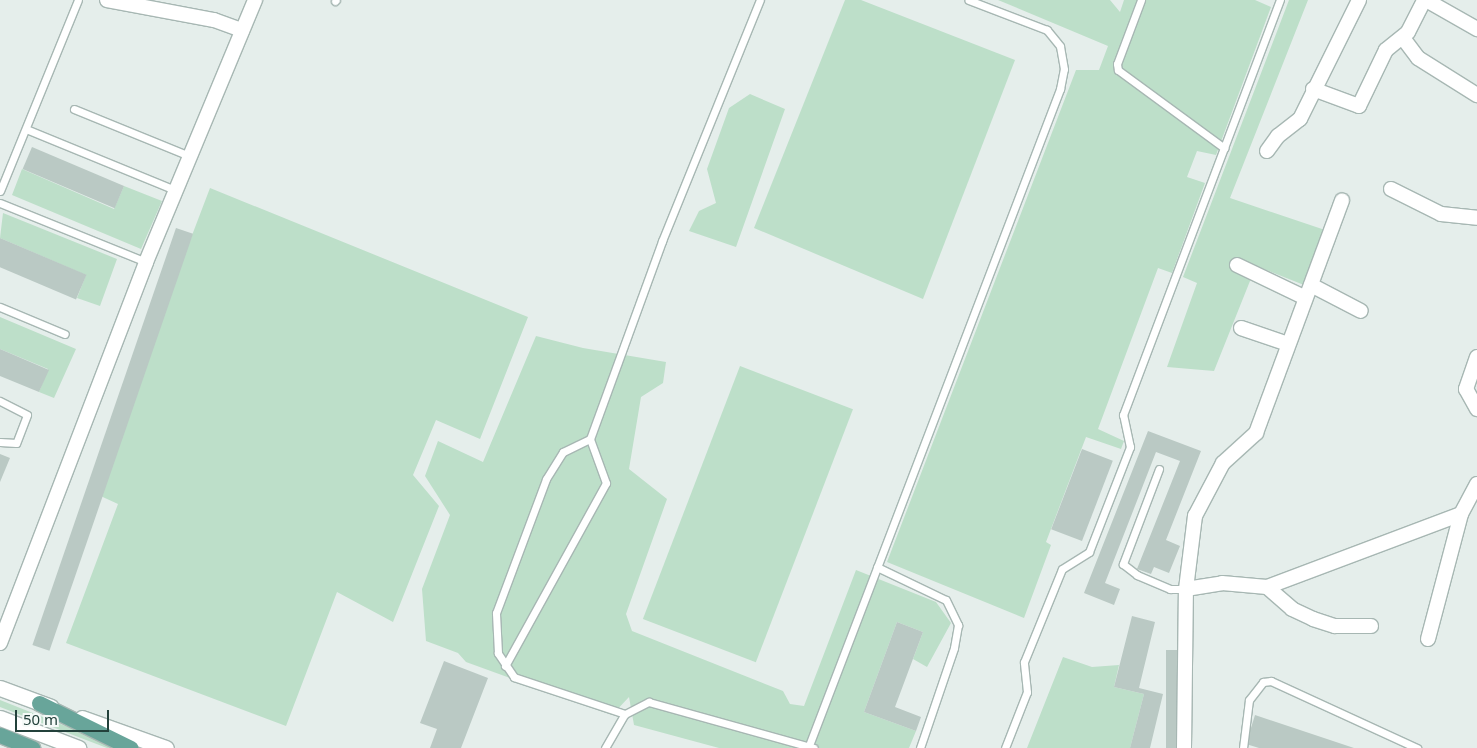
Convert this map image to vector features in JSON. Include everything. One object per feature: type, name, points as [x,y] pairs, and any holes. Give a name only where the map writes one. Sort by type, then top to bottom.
[{"type":"main road","points":[[0,688],[166,748]]},
{"type":"main road","points":[[39,703],[131,748]]},
{"type":"main road","points":[[0,718],[78,748]]},
{"type":"main road","points":[[0,735],[33,748]]},
{"type":"street","points":[[107,0],[214,20],[242,30]]},
{"type":"street","points":[[0,643],[146,262],[255,0]]},
{"type":"street","points":[[1267,152],[1278,136],[1300,119],[1359,0]]},
{"type":"street","points":[[1313,90],[1359,106],[1386,50],[1403,38],[1425,0],[1477,30]]},
{"type":"street","points":[[1403,38],[1418,58],[1477,95]]},
{"type":"street","points":[[1391,189],[1441,214],[1477,218]]},
{"type":"street","points":[[1184,748],[1186,589],[1195,516],[1222,463],[1256,433],[1342,200]]},
{"type":"street","points":[[1237,265],[1361,311]]},
{"type":"street","points":[[1241,328],[1288,344]]},
{"type":"street","points":[[1477,357],[1466,389],[1477,408]]},
{"type":"street","points":[[1428,639],[1461,514],[1477,484]]},
{"type":"street","points":[[1186,589],[1222,583],[1267,587],[1461,514]]},
{"type":"street","points":[[1267,587],[1292,609],[1313,619],[1335,626],[1371,626]]},
{"type":"lane","points":[[0,189],[78,0]]},
{"type":"lane","points":[[505,666],[606,483],[590,439],[662,241],[760,0]]},
{"type":"lane","points":[[605,748],[625,714],[649,702],[666,704],[810,747],[1060,89],[1064,69],[1060,46],[1047,30],[969,0]]},
{"type":"lane","points":[[1141,0],[1117,64],[1118,70],[1224,148]]},
{"type":"lane","points":[[1005,748],[1027,692],[1024,662],[1059,577],[1067,563],[1089,552],[1130,447],[1123,415],[1280,0]]},
{"type":"lane","points":[[74,109],[189,156]]},
{"type":"lane","points":[[26,128],[175,190]]},
{"type":"lane","points":[[0,203],[146,262]]},
{"type":"lane","points":[[0,307],[65,334]]},
{"type":"lane","points":[[0,401],[27,415],[16,443],[0,442]]},
{"type":"lane","points":[[590,439],[563,452],[543,488],[496,614],[498,653],[514,677],[625,714]]},
{"type":"lane","points":[[1159,469],[1123,564],[1137,575],[1170,588],[1186,589]]},
{"type":"lane","points":[[877,568],[946,600],[958,625],[954,648],[920,748]]},
{"type":"lane","points":[[1244,748],[1249,700],[1263,682],[1270,682],[1416,748]]},
{"type":"green space","points":[[845,0],[861,0],[1015,60],[923,299],[754,228]]},
{"type":"green space","points":[[998,0],[1110,0],[1120,12],[1124,0],[1255,0],[1271,7],[1216,155],[1197,151],[1187,177],[1205,183],[1172,273],[1158,268],[1098,429],[1124,441],[1121,449],[1086,437],[1046,542],[1051,545],[1024,618],[887,562],[1076,70],[1099,70],[1108,46]]},
{"type":"green space","points":[[1289,0],[1308,0],[1230,198],[1325,230],[1304,285],[1256,266],[1214,371],[1167,367],[1197,283],[1183,277]]},
{"type":"green space","points":[[750,94],[785,109],[736,247],[689,231],[699,211],[716,203],[707,169],[729,108]]},
{"type":"green space","points":[[22,169],[114,209],[124,186],[162,201],[141,249],[12,195]]},
{"type":"green space","points":[[210,188],[528,317],[480,439],[436,420],[413,475],[439,506],[393,622],[337,592],[286,726],[66,643],[118,504],[94,493]]},
{"type":"green space","points":[[3,213],[117,259],[100,306],[77,298],[86,275],[0,238]]},
{"type":"green space","points":[[0,317],[76,349],[54,398],[39,392],[48,369],[0,349]]},
{"type":"green space","points":[[536,336],[583,348],[666,362],[663,383],[641,397],[629,469],[667,499],[626,614],[632,631],[783,691],[790,704],[804,706],[856,570],[936,602],[951,623],[927,667],[913,659],[923,632],[897,622],[864,712],[916,731],[909,748],[719,748],[634,725],[629,697],[612,715],[466,662],[458,653],[426,641],[422,589],[450,515],[425,476],[438,441],[483,462]]},
{"type":"green space","points":[[740,366],[853,409],[756,662],[643,619]]},
{"type":"green space","points":[[1063,657],[1092,667],[1119,665],[1114,687],[1144,694],[1130,748],[1027,748]]},
{"type":"green space","points":[[0,700],[121,748],[107,748],[0,707]]},
{"type":"building","points":[[32,147],[124,186],[115,208],[23,169]]},
{"type":"building","points":[[176,228],[193,234],[49,651],[32,645]]},
{"type":"building","points":[[0,238],[87,275],[76,300],[0,267]]},
{"type":"building","points":[[0,349],[49,370],[39,392],[0,376]]},
{"type":"building","points":[[1148,431],[1201,451],[1166,540],[1180,546],[1169,573],[1154,567],[1151,574],[1137,569],[1180,461],[1156,452],[1105,583],[1120,589],[1114,605],[1084,593]]},
{"type":"building","points":[[1082,449],[1113,461],[1082,541],[1051,529]]},
{"type":"building","points":[[0,454],[10,458],[0,482]]},
{"type":"building","points":[[1132,616],[1155,622],[1139,688],[1163,694],[1150,748],[1130,748],[1144,694],[1114,687]]},
{"type":"building","points":[[897,622],[923,632],[895,707],[921,717],[916,731],[864,712]]},
{"type":"building","points":[[1166,650],[1181,650],[1181,748],[1166,748]]},
{"type":"building","points":[[444,661],[488,678],[461,748],[430,748],[437,729],[420,723]]},
{"type":"building","points":[[1255,715],[1354,748],[1259,748],[1246,744]]}]
